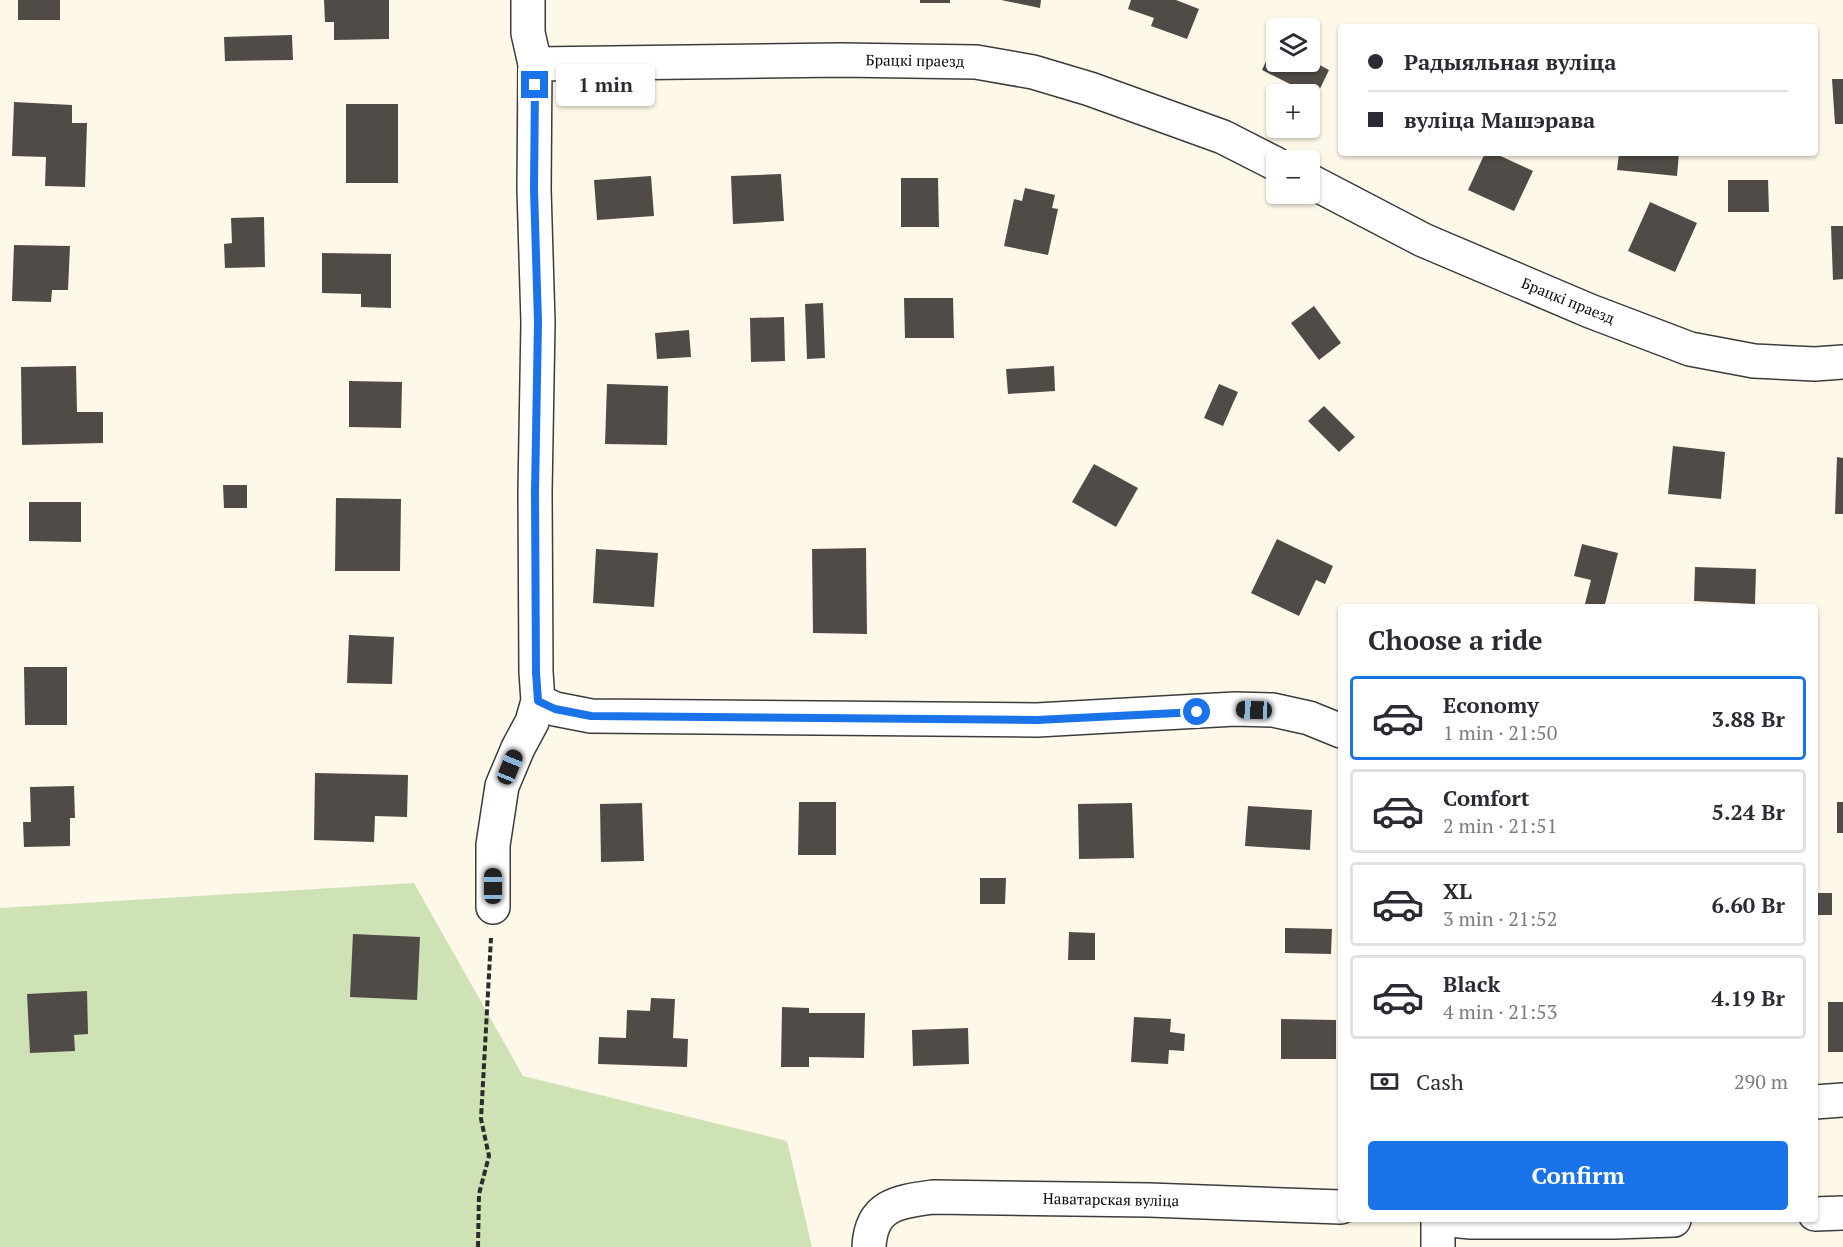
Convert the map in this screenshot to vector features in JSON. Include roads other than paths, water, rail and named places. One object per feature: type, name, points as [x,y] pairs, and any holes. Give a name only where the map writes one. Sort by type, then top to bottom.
[{"type":"street","points":[[493,908],[493,845],[502,786],[532,722],[538,701],[535,492],[538,322],[534,189],[535,64],[528,33],[528,0]]},
{"type":"street","name":"Брацкі праезд","points":[[535,64],[841,60],[976,62],[1033,72],[1090,88],[1223,137],[1266,159]]},
{"type":"street","name":"Брацкі праезд","points":[[1320,186],[1423,240],[1590,311],[1690,349],[1754,361],[1815,364],[1843,362]]},
{"type":"street","points":[[538,701],[555,709],[591,716],[1037,720],[1235,709],[1273,710],[1310,718],[1338,730]]},
{"type":"street","points":[[1818,1102],[1843,1100]]},
{"type":"street","name":"Наватарская вуліца","points":[[869,1247],[870,1233],[875,1219],[884,1211],[900,1202],[933,1197],[1149,1200],[1338,1207]]},
{"type":"street","points":[[1818,1214],[1843,1213]]},
{"type":"street","points":[[1438,1222],[1438,1247]]}]
